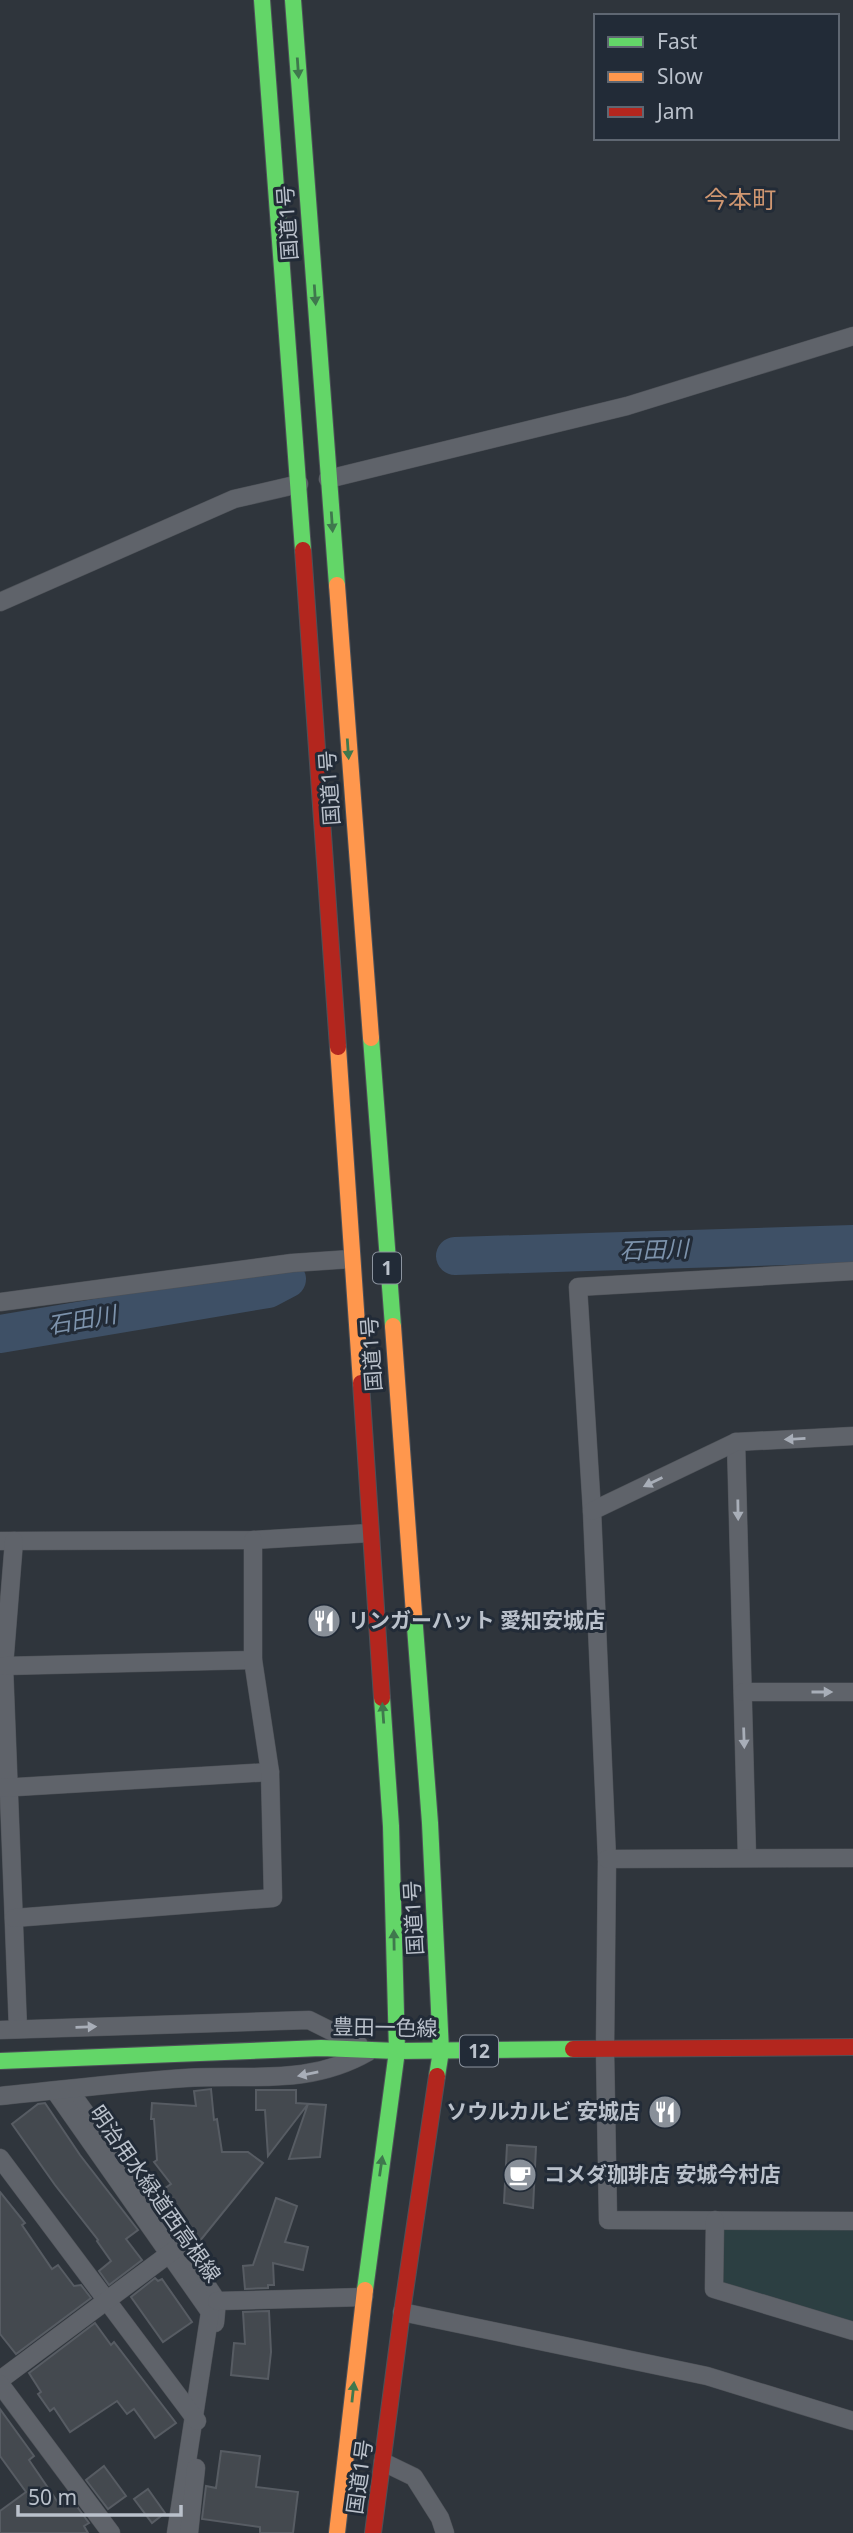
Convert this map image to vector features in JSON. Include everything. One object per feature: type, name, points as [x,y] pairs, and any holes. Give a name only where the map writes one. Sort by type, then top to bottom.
[{"type":"main road","name":"国道1号","points":[[262,0],[299,484],[391,1826],[397,2051],[364,2297],[337,2533]]},
{"type":"main road","name":"国道1号","points":[[293,0],[430,1823],[441,2051],[402,2312],[373,2533]]},
{"type":"main road","name":"豊田一色線","points":[[0,2061],[321,2048],[441,2051],[853,2048]]},
{"type":"street","points":[[328,479],[627,406],[853,336]]},
{"type":"street","points":[[0,602],[234,499],[299,484]]},
{"type":"street","points":[[0,1302],[292,1263],[351,1259]]},
{"type":"street","points":[[853,1271],[579,1287],[607,1859],[605,2050],[608,2220],[853,2221]]},
{"type":"street","points":[[592,1511],[736,1442],[853,1436]]},
{"type":"street","points":[[736,1442],[747,1857]]},
{"type":"street","points":[[8,2029],[14,1918],[4,1788],[7,1541],[253,1540],[370,1533]]},
{"type":"street","points":[[14,1918],[273,1898],[270,1772],[253,1660],[253,1540]]},
{"type":"street","points":[[4,1666],[253,1660]]},
{"type":"street","points":[[743,1692],[853,1692]]},
{"type":"street","points":[[4,1788],[270,1772]]},
{"type":"street","points":[[607,1859],[853,1858]]},
{"type":"street","points":[[0,1868],[8,2029]]},
{"type":"street","points":[[8,2029],[309,2020],[371,2051]]},
{"type":"street","points":[[0,2096],[187,2078],[304,2076],[350,2063],[371,2051]]},
{"type":"street","points":[[62,2090],[175,2250],[217,2301],[197,2420],[189,2533]]},
{"type":"street","points":[[0,2158],[197,2420]]},
{"type":"street","points":[[715,2220],[714,2289],[853,2331]]},
{"type":"street","points":[[111,2533],[0,2382],[175,2250]]},
{"type":"street","name":"明治用水緑道西高根線","points":[[175,2250],[210,2312],[197,2420],[176,2533]]},
{"type":"street","points":[[217,2301],[364,2297]]},
{"type":"street","points":[[402,2312],[708,2376],[853,2421]]},
{"type":"street","points":[[383,2462],[414,2477],[440,2518],[445,2533]]},
{"type":"shaded area","points":[[853,2229],[853,2323],[722,2282],[724,2230]]},
{"type":"building","points":[[211,2089],[214,2120],[217,2119],[222,2152],[248,2152],[263,2163],[199,2242],[185,2231],[189,2226],[161,2191],[171,2184],[154,2162],[157,2160],[154,2119],[151,2119],[152,2103],[196,2106],[194,2091]]},
{"type":"building","points":[[256,2090],[296,2090],[296,2103],[326,2105],[320,2157],[289,2159],[308,2104],[268,2156],[265,2110],[256,2110]]},
{"type":"building","points":[[45,2103],[80,2155],[138,2230],[126,2239],[142,2260],[109,2285],[99,2271],[111,2261],[12,2124],[38,2104]]},
{"type":"building","name":"コメダ珈琲店 安城今村店","points":[[507,2145],[536,2147],[533,2208],[504,2203]]},
{"type":"building","points":[[0,2192],[25,2223],[22,2225],[52,2269],[58,2265],[74,2286],[81,2285],[91,2298],[16,2354],[0,2334]]},
{"type":"building","points":[[276,2198],[297,2206],[285,2242],[308,2247],[303,2270],[273,2263],[274,2285],[268,2285],[268,2288],[245,2289],[243,2266],[253,2265]]},
{"type":"building","points":[[155,2278],[158,2281],[162,2279],[192,2322],[163,2342],[131,2297]]},
{"type":"building","points":[[269,2311],[271,2352],[268,2379],[231,2375],[234,2343],[245,2344],[243,2312]]},
{"type":"building","points":[[95,2323],[111,2345],[114,2342],[176,2423],[155,2438],[134,2409],[127,2414],[117,2401],[70,2432],[54,2408],[50,2411],[38,2394],[41,2392],[29,2373]]},
{"type":"building","points":[[0,2409],[34,2456],[29,2460],[57,2501],[67,2493],[89,2523],[84,2526],[88,2533],[0,2533],[0,2511],[26,2492],[0,2456]]},
{"type":"building","points":[[221,2451],[260,2456],[256,2487],[298,2492],[293,2533],[260,2533],[260,2527],[202,2519],[206,2486],[216,2488]]},
{"type":"building","points":[[104,2466],[126,2496],[108,2509],[86,2480]]},
{"type":"building","points":[[148,2489],[165,2513],[152,2523],[134,2499]]},
{"type":"waterway","name":"石田川","points":[[455,1256],[853,1244]]},
{"type":"waterway","name":"石田川","points":[[0,1334],[268,1289],[287,1279]]},
{"type":"traffic: fast","points":[[262,0],[303,550]]},
{"type":"traffic: fast","points":[[293,0],[337,585]]},
{"type":"traffic: fast","points":[[371,1038],[393,1326]]},
{"type":"traffic: fast","points":[[414,1614],[430,1823],[441,2051],[437,2076]]},
{"type":"traffic: fast","points":[[365,2290],[397,2051],[391,1826],[382,1698]]},
{"type":"traffic: fast","points":[[0,2061],[321,2048],[397,2051],[573,2049]]},
{"type":"traffic: slow","points":[[337,585],[371,1038]]},
{"type":"traffic: slow","points":[[338,1047],[361,1383]]},
{"type":"traffic: slow","points":[[393,1326],[414,1614]]},
{"type":"traffic: slow","points":[[337,2533],[365,2290]]},
{"type":"traffic: jam","points":[[303,550],[338,1047]]},
{"type":"traffic: jam","points":[[361,1383],[382,1698]]},
{"type":"traffic: jam","points":[[573,2049],[853,2047]]},
{"type":"traffic: jam","points":[[373,2533],[437,2076]]},
{"type":"place","name":"リンガーハット 愛知安城店","points":[[324,1621]]},
{"type":"place","name":"ソウルカルビ 安城店","points":[[665,2112]]},
{"type":"place","name":"コメダ珈琲店 安城今村店","points":[[520,2175]]},
{"type":"district","name":"今本町","points":[[740,200]]}]
